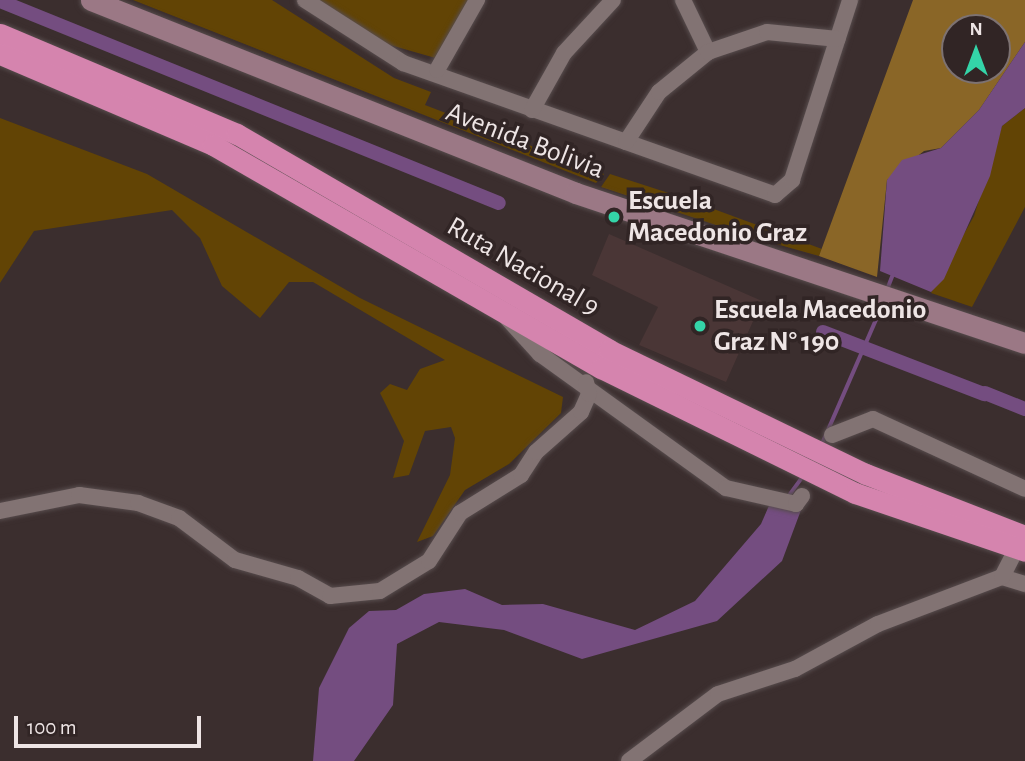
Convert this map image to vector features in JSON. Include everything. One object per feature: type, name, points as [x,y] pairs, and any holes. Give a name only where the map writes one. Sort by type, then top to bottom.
[{"type":"highway","name":"Ruta Nacional 9","points":[[0,34],[237,134],[609,350],[773,441]]},
{"type":"highway","name":"Ruta Nacional 9","points":[[0,54],[213,145],[501,311],[860,483],[1022,545]]},
{"type":"street","name":"Avenida Bolivia","points":[[91,0],[576,192],[1025,343]]},
{"type":"street","points":[[305,0],[403,63],[437,70],[532,110],[626,142],[762,194],[783,193],[850,0]]},
{"type":"street","points":[[437,70],[477,0]]},
{"type":"street","points":[[532,110],[564,53],[613,0]]},
{"type":"street","points":[[683,0],[708,52]]},
{"type":"street","points":[[626,142],[659,92],[708,52],[767,32],[838,38]]},
{"type":"street","points":[[501,311],[540,354],[586,382],[726,488],[796,503],[802,496]]},
{"type":"street","points":[[0,511],[79,495],[138,503],[178,518],[236,560],[298,578],[330,596],[380,592],[429,562],[460,513],[521,475],[536,452],[581,412],[589,394],[586,382]]},
{"type":"street","points":[[832,435],[873,419],[1025,489]]},
{"type":"street","points":[[629,761],[718,694],[794,669],[878,624],[1002,577],[1022,545]]},
{"type":"street","points":[[1002,577],[1025,584]]},
{"type":"shaded area","points":[[133,0],[272,0],[394,78],[431,92],[425,105],[604,174],[596,183]]},
{"type":"shaded area","points":[[319,0],[476,0],[439,59],[383,43]]},
{"type":"shaded area","points":[[913,0],[1025,0],[1025,42],[1011,63],[1011,14],[941,14],[941,84],[997,84],[979,110],[941,148],[924,151],[887,180],[877,277],[819,256]]},
{"type":"shaded area","points":[[1025,42],[1025,108],[1002,126],[990,176],[944,279],[931,292],[880,271],[887,180],[902,160],[941,148],[979,110],[997,84],[1011,84],[1011,63]]},
{"type":"shaded area","points":[[1025,108],[1025,207],[972,307],[931,293],[974,216],[1002,126]]},
{"type":"shaded area","points":[[0,118],[147,174],[360,298],[563,397],[561,413],[509,464],[465,490],[433,536],[417,542],[450,475],[455,438],[451,427],[425,431],[409,475],[393,478],[404,441],[380,393],[390,384],[407,390],[420,369],[445,360],[313,282],[289,282],[260,318],[222,286],[200,238],[172,210],[34,231],[0,283]]},
{"type":"shaded area","points":[[610,174],[822,249],[819,256],[758,239],[601,187]]},
{"type":"shaded area","name":"Escuela Macedonio Graz N° 190","points":[[609,234],[762,301],[726,382],[639,345],[658,307],[592,275]]},
{"type":"shaded area","points":[[771,501],[801,510],[782,561],[717,621],[582,659],[504,630],[439,622],[397,644],[393,705],[354,761],[313,761],[319,688],[349,628],[369,611],[396,610],[424,594],[465,589],[502,605],[543,604],[635,630],[695,601],[761,524]]},
{"type":"waterway","points":[[0,1],[499,203]]},
{"type":"waterway","points":[[887,290],[893,274]]},
{"type":"waterway","points":[[822,444],[883,304]]},
{"type":"waterway","points":[[823,332],[984,394]]},
{"type":"waterway","points":[[985,393],[1025,409]]},
{"type":"waterway","points":[[788,497],[804,475]]},
{"type":"place","name":"Escuela Macedonio Graz","points":[[614,217]]},
{"type":"place","name":"Escuela Macedonio Graz N° 190","points":[[700,326]]}]
